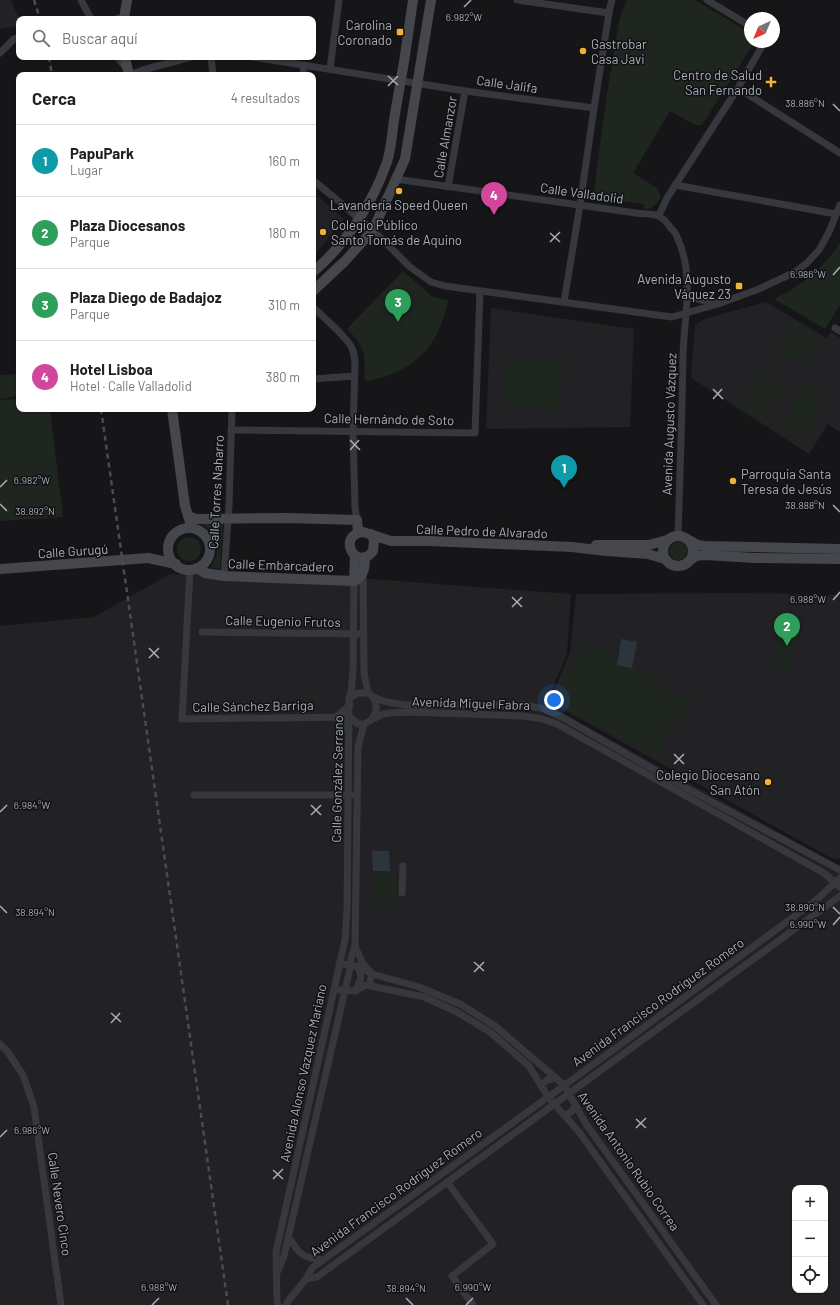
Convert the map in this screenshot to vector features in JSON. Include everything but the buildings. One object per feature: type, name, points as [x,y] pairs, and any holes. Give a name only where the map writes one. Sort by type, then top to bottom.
[{"type":"main road","points":[[123,16],[127,0]]},
{"type":"main road","points":[[316,269],[339,246],[359,218],[376,188],[387,162],[392,140],[394,118],[413,0]]},
{"type":"main road","points":[[316,288],[345,261],[373,230],[405,159],[431,0]]},
{"type":"main road","points":[[126,60],[128,72]]},
{"type":"main road","points":[[172,412],[185,506],[192,525],[205,537],[209,543],[210,550],[206,561],[194,569],[179,567],[169,557],[168,549],[172,537],[179,531],[188,528],[198,531]]},
{"type":"main road","points":[[179,531],[185,506]]},
{"type":"main road","points":[[188,516],[196,519],[287,518],[357,520],[358,532]]},
{"type":"main road","points":[[350,584],[364,555],[374,540],[372,534],[363,532],[358,532],[352,538],[350,550],[364,555],[391,541]]},
{"type":"main road","name":"Calle Pedro de Alvarado","points":[[372,534],[391,541],[429,541],[572,547],[648,554],[665,559]]},
{"type":"main road","points":[[840,549],[705,546],[698,545],[685,537],[678,535],[672,536],[667,540],[664,543],[662,551],[667,562],[675,566],[683,565],[696,556],[702,555],[755,558],[840,559]]},
{"type":"main road","name":"Calle Pedro de Alvarado","points":[[572,547],[649,545],[667,540]]},
{"type":"main road","points":[[689,540],[693,548],[690,560]]},
{"type":"main road","name":"Calle Gurugú","points":[[148,558],[170,543]]},
{"type":"main road","points":[[350,584],[359,579],[363,574],[364,555]]},
{"type":"main road","name":"Calle Gurugú","points":[[0,569],[148,558],[176,564]]},
{"type":"main road","name":"Calle Embarcadero","points":[[194,569],[205,573],[224,576],[350,584]]},
{"type":"street","points":[[81,0],[89,16]]},
{"type":"street","points":[[330,69],[339,0]]},
{"type":"street","points":[[517,0],[609,14]]},
{"type":"street","points":[[564,302],[612,0]]},
{"type":"street","points":[[712,1],[744,22]]},
{"type":"street","points":[[0,53],[16,38]]},
{"type":"street","points":[[686,314],[686,261],[677,236],[665,220],[659,215],[675,185],[762,48]]},
{"type":"street","points":[[118,60],[128,72],[143,70],[180,60]]},
{"type":"street","points":[[211,60],[213,72]]},
{"type":"street","name":"Calle Jalifa","points":[[272,60],[465,91],[594,108]]},
{"type":"street","points":[[303,72],[304,65]]},
{"type":"street","points":[[738,88],[840,153]]},
{"type":"street","name":"Calle Almanzor","points":[[448,187],[465,91]]},
{"type":"street","name":"Calle Valladolid","points":[[395,179],[659,215]]},
{"type":"street","points":[[316,182],[373,230],[410,267],[431,282],[445,286],[672,317],[718,304],[770,284],[795,272],[807,264],[819,250],[829,232],[840,205]]},
{"type":"street","points":[[675,185],[836,214]]},
{"type":"street","name":"Calle Hernándo de Soto","points":[[231,430],[475,433],[480,291]]},
{"type":"street","points":[[687,297],[718,304]]},
{"type":"street","points":[[316,310],[351,346],[355,359],[353,431],[355,508],[357,520]]},
{"type":"street","name":"Avenida Augusto Vázquez","points":[[678,535],[683,354],[686,314]]},
{"type":"street","points":[[316,379],[354,376]]},
{"type":"street","name":"Calle Torres Naharro","points":[[224,576],[228,519],[232,412]]},
{"type":"street","points":[[0,565],[13,568]]},
{"type":"street","name":"Calle Sánchez Barriga","points":[[194,569],[182,719],[350,717]]},
{"type":"street","points":[[363,574],[364,673],[370,695],[376,702],[376,712],[372,719]]},
{"type":"street","name":"Calle González Serrano","points":[[337,976],[345,940],[347,911],[349,702],[352,692],[354,634],[350,584]]},
{"type":"street","name":"Calle Eugenio Frutos","points":[[202,632],[364,634]]},
{"type":"street","points":[[349,731],[336,717],[357,693],[370,695]]},
{"type":"street","name":"Avenida Miguel Fabra","points":[[370,695],[390,703],[524,705],[544,709],[562,717],[688,789],[840,870]]},
{"type":"street","name":"Avenida Miguel Fabra","points":[[364,724],[382,714],[409,712],[542,718],[557,724],[824,873],[838,883]]},
{"type":"street","points":[[350,717],[358,724],[364,724]]},
{"type":"street","name":"Calle González Serrano","points":[[355,991],[361,980],[361,975],[353,963],[355,946],[358,747],[364,724]]},
{"type":"street","points":[[194,795],[357,795]]},
{"type":"street","points":[[402,892],[403,866]]},
{"type":"street","name":"Avenida Francisco Rodríguez Romero","points":[[306,1279],[312,1268],[548,1097],[838,883]]},
{"type":"street","name":"Avenida Francisco Rodríguez Romero","points":[[306,1279],[317,1277],[840,896]]},
{"type":"street","points":[[334,989],[355,991],[369,985],[372,974],[362,962],[355,946]]},
{"type":"street","name":"Avenida Antonio Rubio Correa","points":[[339,964],[353,963],[372,974],[419,986],[460,1004],[495,1026],[564,1085],[590,1130],[716,1305]]},
{"type":"street","name":"Avenida Alonso Vazquez Mariano","points":[[276,1275],[284,1256],[345,990],[353,963]]},
{"type":"street","name":"Avenida Alonso Vazquez Mariano","points":[[276,1275],[276,1252],[337,976]]},
{"type":"street","name":"Avenida Antonio Rubio Correa","points":[[369,985],[424,997],[455,1011],[490,1032],[529,1066],[548,1097],[579,1132],[703,1305]]},
{"type":"street","points":[[416,995],[419,986]]},
{"type":"street","points":[[507,1047],[513,1041]]},
{"type":"street","name":"Calle Nevero Cinco","points":[[0,1044],[7,1051],[23,1075],[34,1107],[61,1305]]},
{"type":"street","points":[[542,1086],[548,1080],[556,1078]]},
{"type":"street","points":[[564,1115],[570,1113],[576,1106]]},
{"type":"street","points":[[447,1182],[493,1244],[452,1276],[473,1305]]},
{"type":"street","points":[[288,1236],[299,1252],[310,1259],[323,1260]]},
{"type":"street","points":[[276,1275],[278,1305]]},
{"type":"street","points":[[286,1305],[306,1279]]},
{"type":"shaded area","points":[[0,0],[11,0],[18,16],[16,16],[16,26],[0,29]]},
{"type":"shaded area","points":[[627,0],[695,0],[744,29],[744,48],[751,48],[702,125],[695,125],[670,111],[633,173],[657,188],[661,197],[654,206],[649,209],[643,209],[644,204],[593,198],[606,99],[620,17]]},
{"type":"shaded area","name":"Colegio Público Santo Tomás de Aquino","points":[[316,195],[344,219],[316,252]]},
{"type":"shaded area","points":[[840,242],[840,305],[825,329],[774,299],[793,289],[820,268]]},
{"type":"shaded area","points":[[403,271],[433,297],[448,300],[444,317],[438,332],[430,344],[421,356],[410,365],[397,372],[365,381],[363,352],[358,341],[347,329]]},
{"type":"shaded area","points":[[766,302],[827,338],[831,332],[840,338],[840,432],[828,424],[809,454],[691,378],[695,325],[704,319]]},
{"type":"shaded area","points":[[491,308],[634,329],[630,427],[486,429]]},
{"type":"shaded area","points":[[794,321],[819,337],[802,365],[777,349]]},
{"type":"shaded area","points":[[505,356],[561,359],[559,411],[502,408]]},
{"type":"shaded area","points":[[762,373],[782,387],[761,419],[740,406]]},
{"type":"shaded area","points":[[16,374],[16,396],[0,399],[0,375]]},
{"type":"shaded area","points":[[805,383],[827,397],[801,439],[779,425]]},
{"type":"shaded area","points":[[16,399],[16,412],[50,412],[63,517],[0,521],[0,400]]},
{"type":"shaded area","points":[[200,523],[223,524],[220,569],[211,567],[216,554],[216,543],[211,533]]},
{"type":"shaded area","points":[[189,537],[194,538],[200,544],[200,554],[194,560],[189,561],[184,560],[178,554],[177,549],[178,544],[184,538]]},
{"type":"shaded area","points":[[678,542],[684,545],[687,551],[684,557],[678,560],[672,557],[669,551],[672,545]]},
{"type":"shaded area","points":[[170,574],[359,578],[571,594],[567,654],[546,704],[840,866],[840,1305],[0,1305],[0,626],[94,617]]},
{"type":"shaded area","name":"Colegio Diocesano San Atón","points":[[746,593],[840,595],[840,858],[831,858],[559,707],[549,703],[570,653],[576,594]]},
{"type":"shaded area","points":[[781,622],[800,626],[792,670],[773,666]]},
{"type":"shaded area","points":[[621,639],[637,642],[632,668],[617,665]]},
{"type":"shaded area","points":[[584,641],[689,700],[658,758],[550,702]]},
{"type":"shaded area","points":[[372,851],[389,851],[390,871],[373,871]]},
{"type":"shaded area","points":[[373,874],[396,875],[395,910],[372,910]]},
{"type":"railway","points":[[34,0],[39,16]]},
{"type":"railway","points":[[50,60],[52,72]]},
{"type":"railway","points":[[101,412],[228,1305]]},
{"type":"place","name":"Carolina Coronado","points":[[400,32]]},
{"type":"place","name":"Gastrobar Casa Javi","points":[[583,51]]},
{"type":"place","name":"Centro de Salud San Fernando","points":[[771,82]]},
{"type":"place","name":"Lavandería Speed Queen","points":[[399,191]]},
{"type":"place","name":"Hotel Lisboa","points":[[494,215]]},
{"type":"place","name":"Colegio Público Santo Tomás de Aquino","points":[[323,232]]},
{"type":"place","name":"Avenida Augusto Váquez 23","points":[[739,286]]},
{"type":"place","name":"Plaza Diego de Badajoz","points":[[398,322]]},
{"type":"place","name":"Parroquia Santa Teresa de Jesús","points":[[733,481]]},
{"type":"place","name":"PapuPark","points":[[564,488]]},
{"type":"place","name":"Plaza Diocesanos","points":[[787,646]]},
{"type":"place","name":"Colegio Diocesano San Atón","points":[[768,782]]}]
